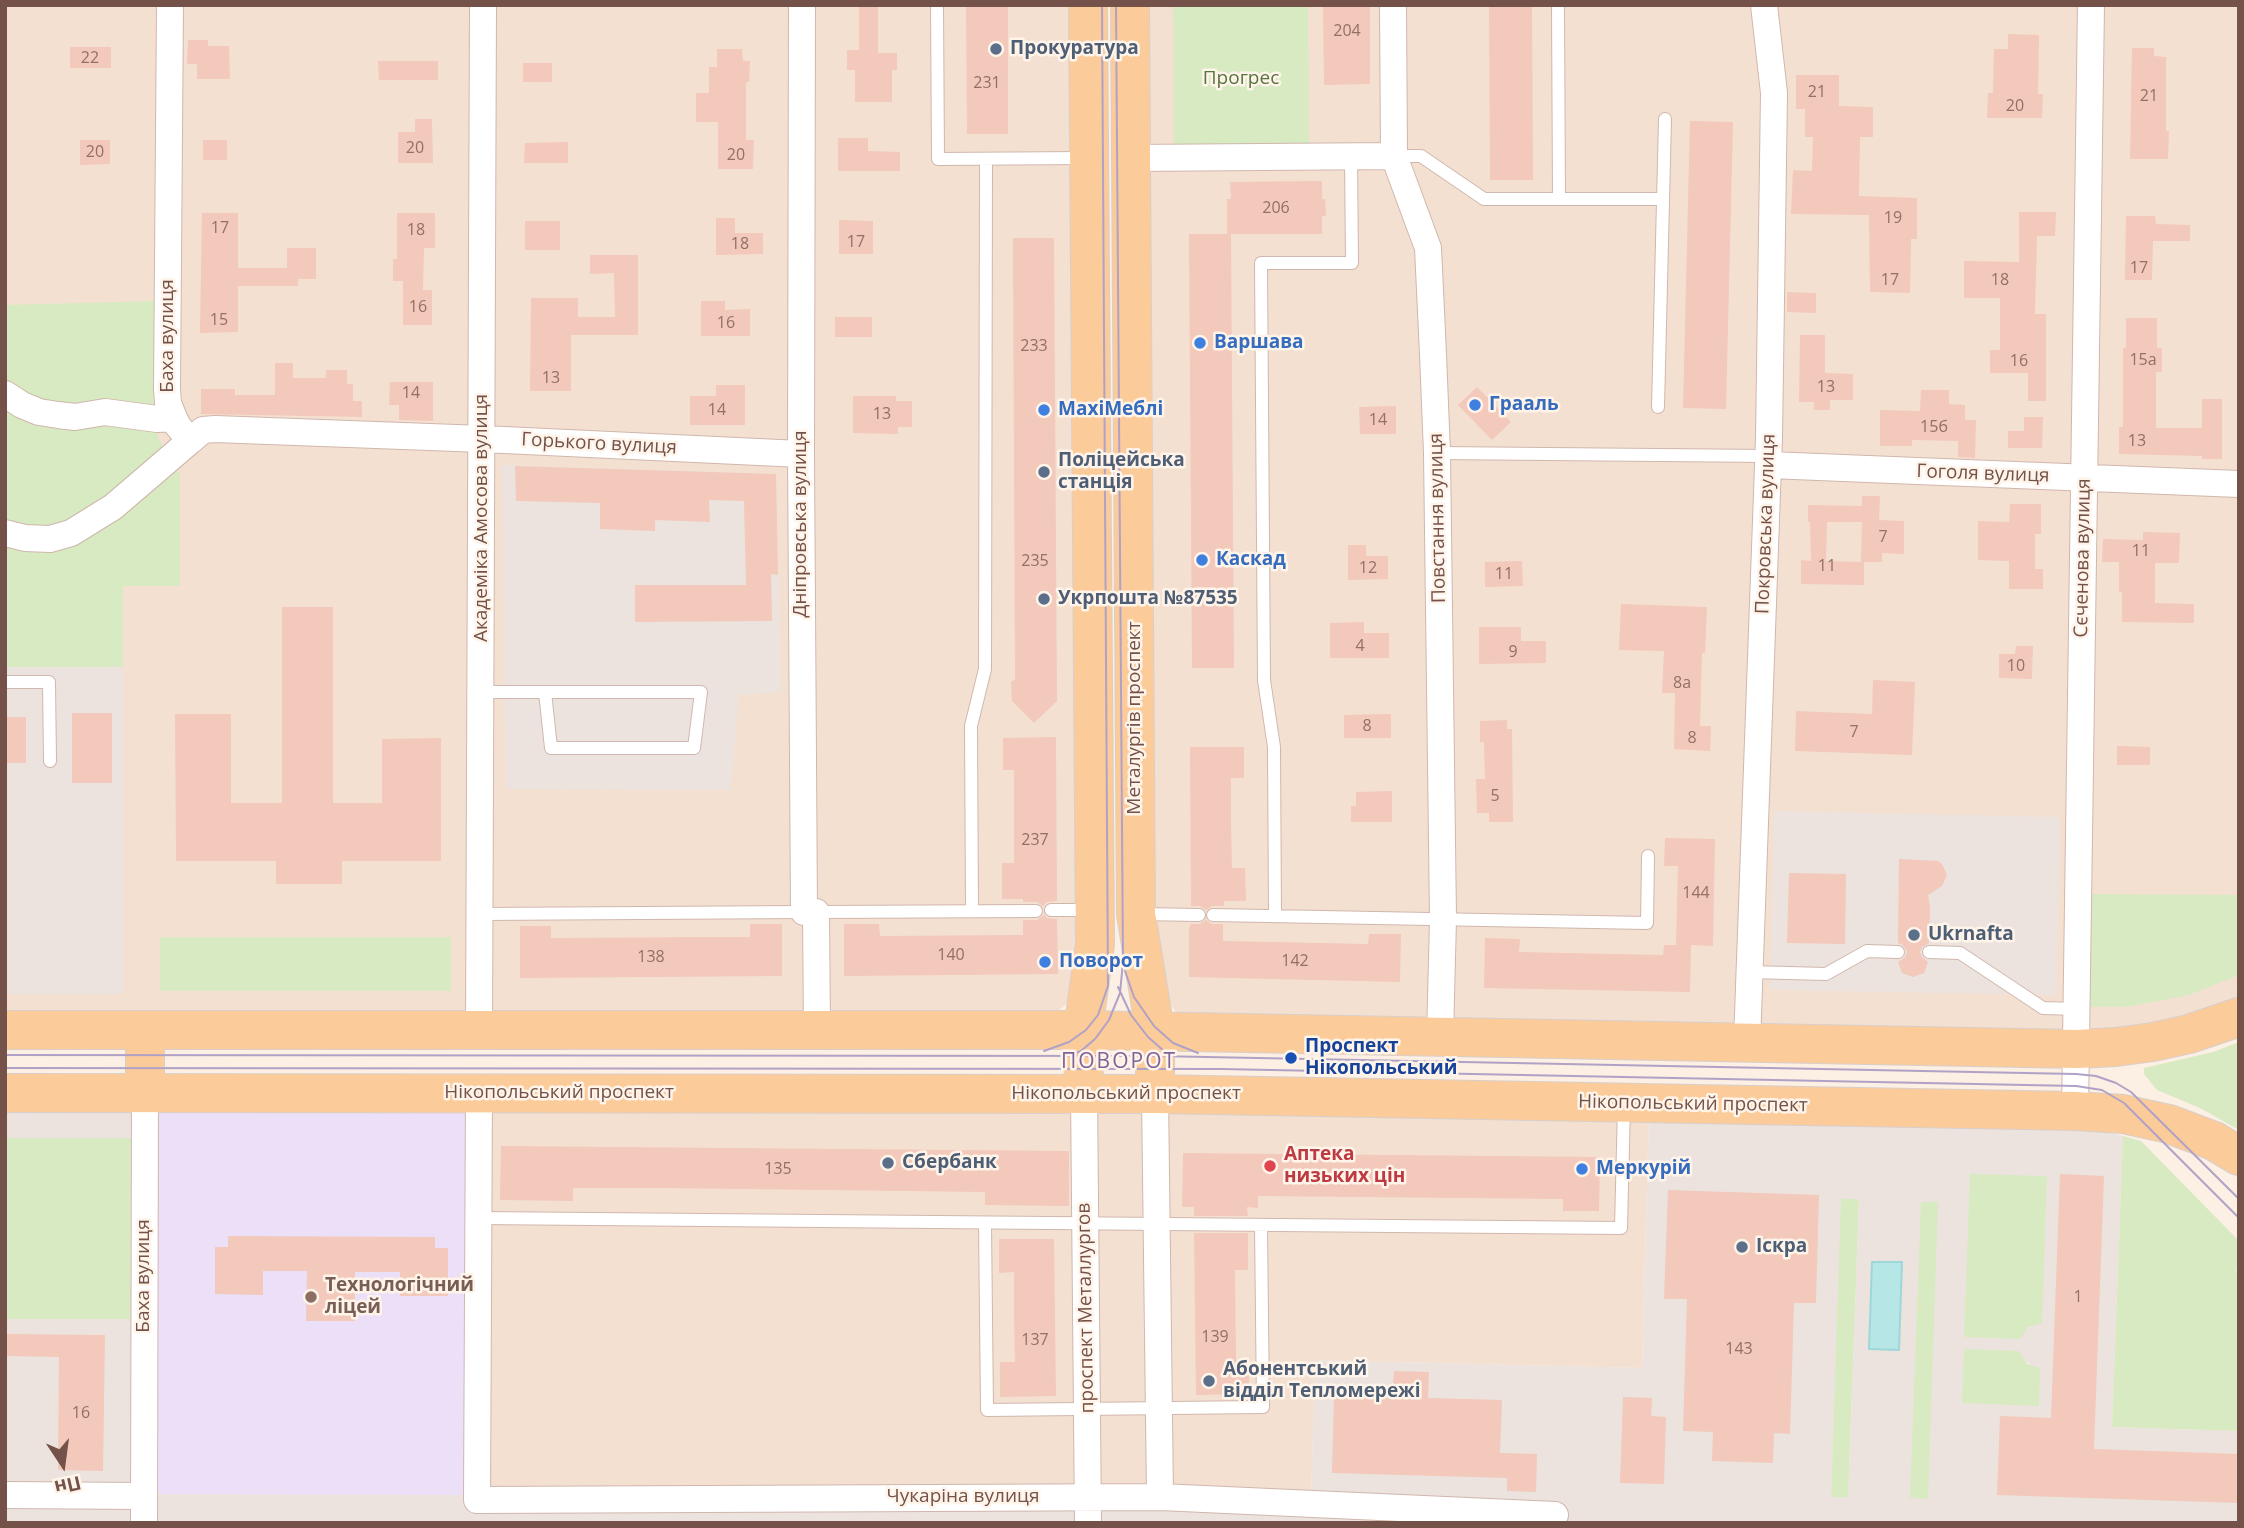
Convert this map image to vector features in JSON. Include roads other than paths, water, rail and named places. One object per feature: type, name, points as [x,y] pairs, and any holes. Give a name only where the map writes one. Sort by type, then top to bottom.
[{"type":"main road","points":[[1084,1093],[1083,1030],[1094,953],[1088,5]]},
{"type":"main road","name":"Металургів проспект","points":[[1130,5],[1136,914],[1155,1031],[1156,1094]]},
{"type":"main road","points":[[1089,158],[1131,158]]},
{"type":"main road","points":[[5,1030],[1083,1030],[2077,1049],[2153,1042],[2189,1034],[2239,1017]]},
{"type":"main road","name":"Баха вулиця","points":[[145,1030],[145,1093]]},
{"type":"main road","name":"Нікопольський проспект","points":[[5,1093],[1084,1093],[2076,1111],[2123,1114],[2169,1125],[2214,1141],[2239,1156]]},
{"type":"street","name":"Баха вулиця","points":[[170,5],[167,389],[168,403],[174,418],[190,440]]},
{"type":"street","name":"Академіка Амосова вулиця","points":[[479,1030],[483,5]]},
{"type":"street","name":"Дніпровська вулиця","points":[[802,5],[801,454],[810,912],[817,1030]]},
{"type":"street","name":"Повстання вулиця","points":[[1393,5],[1394,156],[1428,248],[1437,453],[1443,919],[1440,1036]]},
{"type":"street","name":"Покровська вулиця","points":[[1747,1042],[1769,460],[1774,93],[1764,5]]},
{"type":"street","name":"Сєченова вулиця","points":[[2076,1111],[2091,5]]},
{"type":"street","points":[[1131,158],[1394,156]]},
{"type":"street","points":[[5,394],[39,412],[58,415],[105,412],[157,419],[174,418]]},
{"type":"street","name":"Горького вулиця","points":[[190,440],[203,430],[215,429],[801,454]]},
{"type":"street","points":[[5,533],[25,538],[50,539],[71,533],[113,507],[190,440]]},
{"type":"street","name":"Гоголя вулиця","points":[[1769,460],[2239,484]]},
{"type":"street","name":"Баха вулиця","points":[[144,1523],[145,1093]]},
{"type":"street","points":[[478,1218],[479,1093]]},
{"type":"street","name":"проспект Металлургов","points":[[1084,1093],[1088,1523]]},
{"type":"street","points":[[1156,1094],[1160,1497]]},
{"type":"street","name":"Чукаріна вулиця","points":[[478,1218],[477,1500],[1160,1497],[1449,1516],[1555,1519]]},
{"type":"street","points":[[5,1495],[144,1496]]},
{"type":"lane","points":[[937,5],[938,159],[1089,158]]},
{"type":"lane","points":[[1558,5],[1559,199]]},
{"type":"lane","points":[[1658,407],[1665,119]]},
{"type":"lane","points":[[1275,916],[1274,747],[1264,680],[1261,263],[1352,263],[1351,156]]},
{"type":"lane","points":[[1394,156],[1421,156],[1484,199],[1663,199]]},
{"type":"lane","points":[[972,911],[971,726],[985,669],[986,159]]},
{"type":"lane","points":[[1437,453],[1769,460]]},
{"type":"lane","points":[[5,682],[49,682],[50,761]]},
{"type":"lane","points":[[481,692],[545,692],[701,692],[694,748],[551,748],[545,692]]},
{"type":"lane","points":[[1213,915],[1647,923],[1648,856]]},
{"type":"lane","points":[[1051,910],[1094,910]]},
{"type":"lane","points":[[480,914],[1036,911]]},
{"type":"lane","points":[[1136,914],[1199,915]]},
{"type":"lane","points":[[1750,972],[1826,974],[1867,951],[1898,952]]},
{"type":"lane","points":[[1929,952],[1960,953],[2043,1008],[2077,1009]]},
{"type":"lane","points":[[478,1218],[1620,1228],[1624,1102]]},
{"type":"lane","points":[[985,1224],[987,1410],[1263,1407],[1261,1226]]},
{"type":"water","points":[[1872,1262],[1902,1262],[1899,1350],[1869,1349]]},
{"type":"tram line","points":[[1044,1051],[1069,1042],[1086,1030],[1098,1015],[1108,986],[1102,5]]},
{"type":"tram line","points":[[1070,1055],[1081,1051],[1095,1039],[1109,1020],[1120,993],[1123,962],[1116,5]]},
{"type":"tram line","points":[[1125,971],[1134,997],[1154,1026],[1173,1043],[1198,1053]]},
{"type":"tram line","points":[[1118,987],[1131,1015],[1148,1037],[1174,1056]]},
{"type":"tram line","points":[[5,1055],[1155,1056],[2076,1074],[2096,1076],[2131,1092],[2239,1199]]},
{"type":"tram line","points":[[5,1068],[1221,1069],[2076,1086],[2102,1090],[2124,1103],[2239,1218]]},
{"type":"place","name":"Прокуратура","points":[[996,49]]},
{"type":"place","name":"Варшава","points":[[1200,343]]},
{"type":"place","name":"Грааль","points":[[1475,405]]},
{"type":"place","name":"MaxiМеблі","points":[[1044,410]]},
{"type":"place","name":"Поліцейська станція","points":[[1044,472]]},
{"type":"place","name":"Каскад","points":[[1202,560]]},
{"type":"place","name":"Укрпошта №87535","points":[[1044,599]]},
{"type":"place","name":"Ukrnafta","points":[[1914,935]]},
{"type":"place","name":"Поворот","points":[[1045,962]]},
{"type":"place","name":"Проспект Нікопольський","points":[[1291,1058]]},
{"type":"place","name":"Сбербанк","points":[[888,1163]]},
{"type":"place","name":"Аптека низьких цін","points":[[1270,1166]]},
{"type":"place","name":"Меркурій","points":[[1582,1169]]},
{"type":"place","name":"Іскра","points":[[1742,1247]]},
{"type":"place","name":"Технологічний ліцей","points":[[311,1297]]},
{"type":"place","name":"Абонентський відділ Тепломережі","points":[[1209,1381]]},
{"type":"district","name":"ПОВОРОТ","points":[[1119,1062]]},
{"type":"park label","name":"Прогрес","points":[[1241,79]]}]
